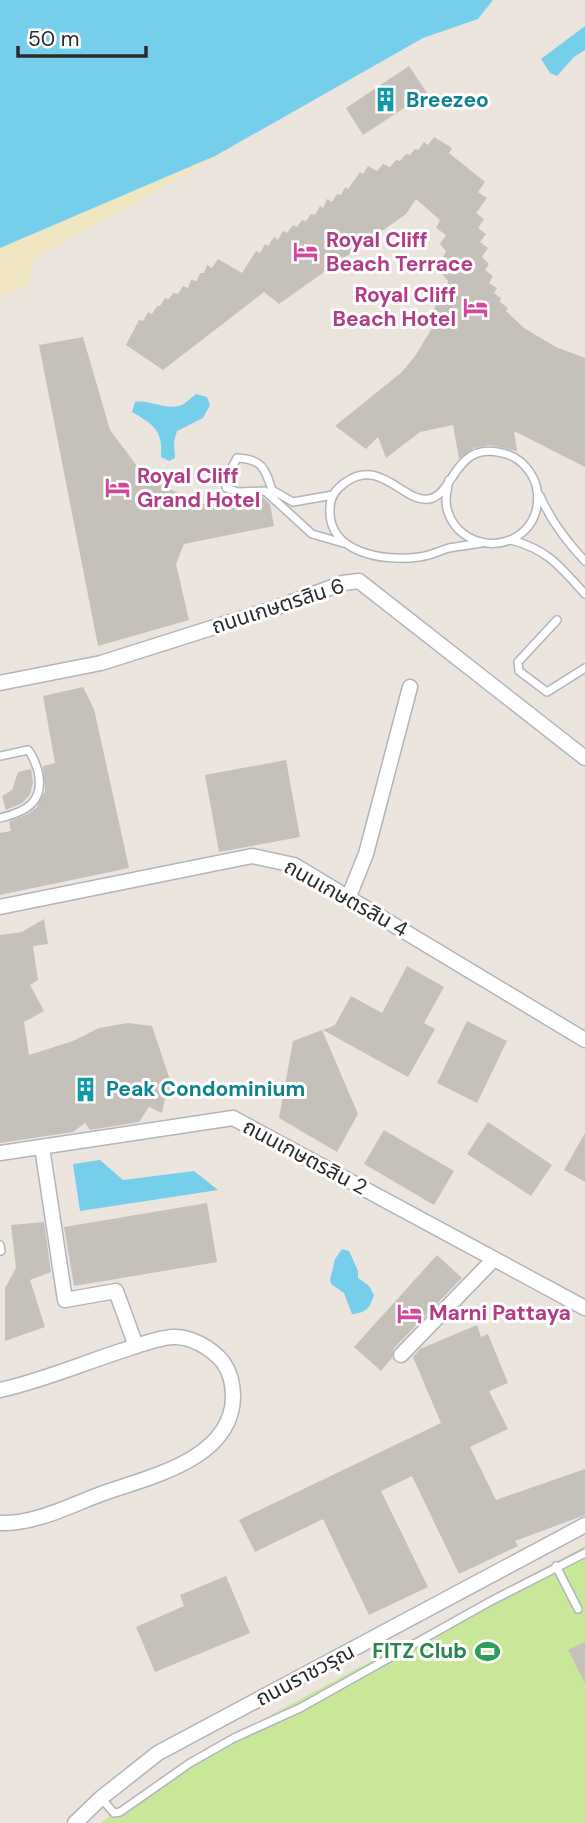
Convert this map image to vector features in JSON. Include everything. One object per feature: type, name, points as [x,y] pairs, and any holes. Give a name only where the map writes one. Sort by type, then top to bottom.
[{"type":"street","name":"ถนนเกษตรสิน 6","points":[[0,684],[101,663],[281,606],[343,583],[359,581],[585,758]]},
{"type":"street","points":[[349,896],[366,853],[410,687]]},
{"type":"street","name":"ถนนเกษตรสิน 4","points":[[0,907],[252,856],[294,865],[585,1040]]},
{"type":"street","name":"ถนนเกษตรสิน 2","points":[[0,1153],[233,1118],[585,1308]]},
{"type":"street","points":[[42,1147],[65,1300],[116,1291],[136,1346]]},
{"type":"street","points":[[401,1355],[494,1259]]},
{"type":"street","points":[[0,1390],[136,1346],[173,1337],[193,1340],[210,1350],[224,1364],[233,1380],[230,1416],[221,1434],[187,1463],[31,1520],[0,1523]]},
{"type":"street","name":"ถนนราชวรุณ","points":[[75,1823],[101,1798],[158,1753],[585,1525]]},
{"type":"lane","points":[[343,544],[331,521],[330,509],[338,487],[351,478],[365,474],[391,482],[421,500],[431,499],[440,493],[457,467],[470,457],[484,452],[500,452],[514,457],[526,466],[556,527],[585,561]]},
{"type":"lane","points":[[333,495],[293,502],[272,490],[265,468],[251,459],[237,458],[229,473],[226,488],[238,492],[265,491],[312,534],[343,544],[352,550],[389,558],[419,557],[448,548],[511,540],[523,533],[532,521],[538,492]]},
{"type":"lane","points":[[449,480],[446,496],[451,519],[466,537],[481,543]]},
{"type":"lane","points":[[511,540],[532,546],[553,560],[585,594]]},
{"type":"lane","points":[[557,620],[518,662],[519,671],[547,692],[585,667]]},
{"type":"lane","points":[[0,756],[28,750],[35,761],[40,783],[38,795],[32,804],[24,810],[0,818]]},
{"type":"lane","points":[[0,1245],[1,1251]]},
{"type":"lane","points":[[101,1798],[114,1813],[120,1812],[190,1763],[234,1738],[300,1708],[556,1566],[585,1553]]},
{"type":"lane","points":[[556,1566],[578,1609]]},
{"type":"sand","points":[[228,151],[34,259],[29,286],[0,296],[0,248]]},
{"type":"green space","name":"FITZ Club","points":[[585,1546],[585,1823],[100,1823],[193,1757]]},
{"type":"water","points":[[0,0],[493,0],[478,19],[423,38],[215,156],[0,248]]},
{"type":"water","points":[[585,26],[585,50],[574,57],[557,76],[550,73],[541,59]]},
{"type":"water","points":[[196,394],[207,397],[210,405],[203,418],[177,431],[174,441],[175,458],[169,461],[161,457],[156,429],[132,412],[135,402],[176,406],[184,404]]},
{"type":"water","points":[[100,1160],[123,1180],[194,1171],[218,1190],[80,1211],[73,1164]]},
{"type":"water","points":[[342,1249],[349,1251],[358,1271],[358,1278],[369,1286],[374,1295],[369,1306],[361,1312],[352,1314],[344,1293],[331,1284],[335,1259]]},
{"type":"building","name":"Breezeo","points":[[409,66],[427,93],[363,135],[346,108]]},
{"type":"building","points":[[434,137],[452,148],[449,153],[485,182],[478,192],[487,198],[476,213],[484,219],[478,228],[486,234],[480,242],[488,248],[482,257],[489,264],[485,270],[493,276],[489,283],[497,288],[494,293],[508,308],[506,311],[524,328],[556,347],[585,358],[585,467],[514,431],[517,451],[490,445],[474,448],[459,459],[453,425],[420,432],[386,458],[378,437],[366,449],[335,426],[402,372],[437,320],[430,315],[448,281],[442,274],[447,267],[441,261],[446,251],[440,244],[446,235],[436,228],[440,220],[416,199],[406,214],[279,304],[264,292],[163,370],[126,345],[139,320],[143,321],[148,312],[152,314],[165,298],[169,299],[173,293],[178,294],[183,286],[188,288],[191,280],[197,281],[207,265],[212,268],[218,259],[242,273],[256,251],[260,253],[265,244],[268,246],[274,237],[278,240],[283,231],[287,233],[293,225],[297,227],[311,214],[315,215],[320,206],[323,208],[327,199],[332,202],[337,194],[341,195],[345,187],[348,189],[368,166],[377,171],[383,164],[390,167],[396,160],[400,161],[406,154],[410,155],[415,149],[418,150],[424,142],[428,145]]},
{"type":"building","name":"Royal Cliff Grand Hotel","points":[[83,337],[110,430],[146,478],[202,504],[263,497],[270,504],[274,526],[184,544],[176,564],[189,620],[98,646],[39,345]]},
{"type":"building","points":[[83,687],[94,709],[129,868],[0,895],[0,833],[11,831],[9,822],[36,808],[45,791],[43,766],[55,763],[43,696]]},
{"type":"building","points":[[286,760],[300,837],[219,852],[205,775]]},
{"type":"building","points":[[31,769],[33,782],[30,795],[22,803],[6,810],[2,796],[12,790],[18,772]]},
{"type":"building","name":"Peak Condominium","points":[[44,919],[48,944],[33,946],[38,980],[30,985],[44,1011],[24,1022],[29,1055],[73,1041],[99,1028],[128,1023],[152,1026],[175,1095],[165,1099],[162,1113],[149,1107],[139,1122],[90,1130],[85,1123],[73,1132],[0,1143],[0,935],[22,932]]},
{"type":"building","points":[[407,966],[444,987],[424,1023],[435,1029],[408,1077],[323,1030],[335,1025],[351,996],[382,1013]]},
{"type":"building","points":[[467,1021],[507,1041],[477,1103],[437,1083]]},
{"type":"building","points":[[322,1030],[358,1114],[337,1152],[279,1118],[293,1041]]},
{"type":"building","points":[[488,1122],[552,1165],[531,1196],[467,1154]]},
{"type":"building","points":[[384,1130],[454,1171],[434,1205],[364,1164]]},
{"type":"building","points":[[585,1133],[585,1182],[564,1170]]},
{"type":"building","points":[[207,1203],[217,1262],[74,1286],[64,1227]]},
{"type":"building","points":[[44,1222],[51,1272],[30,1280],[45,1327],[5,1341],[5,1288],[16,1268],[11,1225]]},
{"type":"building","name":"Marni Pattaya","points":[[437,1255],[462,1278],[394,1348],[392,1358],[381,1371],[354,1347]]},
{"type":"building","points":[[477,1325],[481,1337],[488,1334],[508,1383],[489,1391],[508,1429],[470,1447],[496,1500],[585,1469],[585,1515],[515,1541],[518,1546],[459,1574],[412,1476],[381,1491],[428,1587],[369,1615],[323,1519],[255,1552],[239,1520],[441,1423],[413,1357],[420,1349]]},
{"type":"building","points":[[226,1576],[250,1633],[155,1672],[136,1627],[184,1606],[180,1595]]},
{"type":"building","points":[[585,1642],[585,1683],[568,1650]]},
{"type":"place","name":"Breezeo","points":[[386,100]]},
{"type":"place","name":"Royal Cliff Beach Terrace","points":[[306,252]]},
{"type":"place","name":"Royal Cliff Beach Hotel","points":[[476,307]]},
{"type":"place","name":"Royal Cliff Grand Hotel","points":[[117,488]]},
{"type":"place","name":"Peak Condominium","points":[[86,1089]]},
{"type":"place","name":"Marni Pattaya","points":[[409,1313]]},
{"type":"place","name":"FITZ Club","points":[[487,1651]]}]
